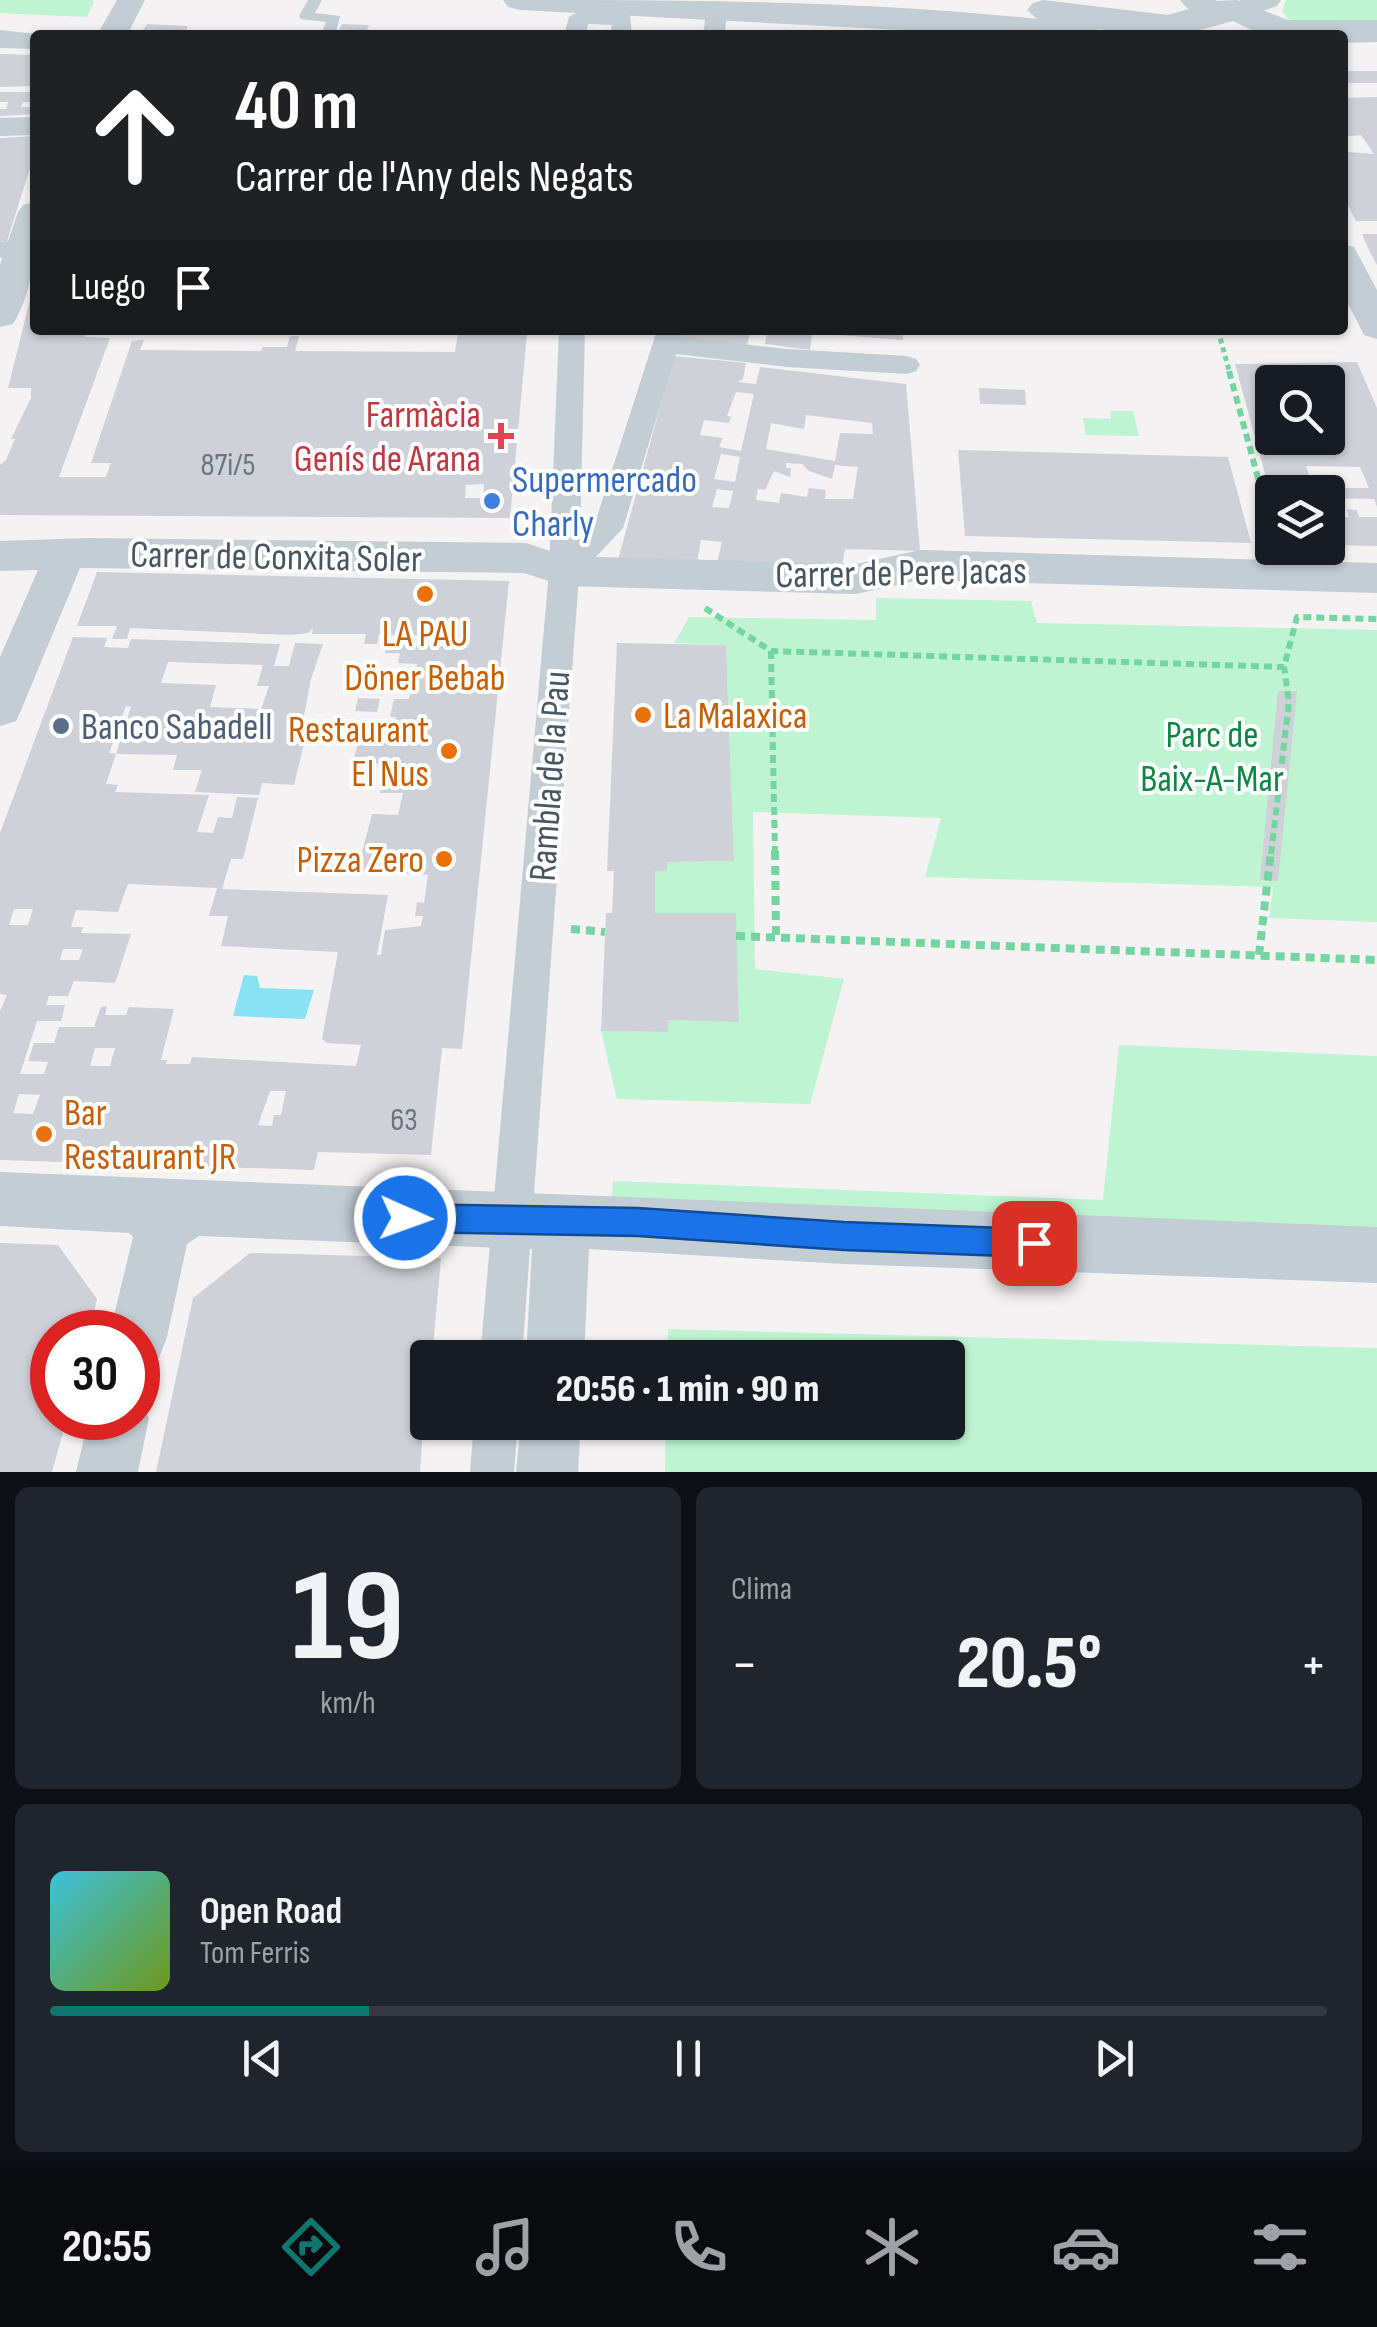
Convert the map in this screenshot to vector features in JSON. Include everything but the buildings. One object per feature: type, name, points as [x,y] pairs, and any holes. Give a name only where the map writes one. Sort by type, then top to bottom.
[{"type":"street","points":[[115,30],[131,0]]},
{"type":"street","points":[[520,0],[715,21],[1010,24],[1050,30]]},
{"type":"street","points":[[890,0],[1018,7],[1165,26],[1248,19],[1377,32]]},
{"type":"street","points":[[577,30],[580,17],[603,11],[623,19],[622,30]]},
{"type":"street","points":[[0,39],[30,40]]},
{"type":"street","points":[[0,127],[30,126]]},
{"type":"street","points":[[0,316],[18,248],[30,223]]},
{"type":"street","points":[[1348,267],[1377,327]]},
{"type":"street","name":"Rambla de la Pau","points":[[553,1340],[537,1221],[537,941],[564,571],[572,335]]},
{"type":"street","points":[[564,571],[608,528],[667,337],[788,358],[907,365]]},
{"type":"street","name":"Carrer de Conxita Soler","points":[[0,556],[488,558]]},
{"type":"street","points":[[0,708],[64,557]]},
{"type":"street","name":"Carrer de Pere Jacas","points":[[488,558],[526,558],[564,571],[856,579],[922,564],[1377,578]]},
{"type":"street","points":[[0,1199],[164,1215],[673,1224],[844,1236],[1377,1255]]},
{"type":"street","points":[[144,1310],[164,1215]]},
{"type":"street","name":"Rambla de la Pau","points":[[506,1340],[537,1221]]},
{"type":"street","points":[[106,1472],[114,1440]]},
{"type":"street","points":[[492,1472],[495,1440]]},
{"type":"street","points":[[548,1472],[551,1440]]},
{"type":"lane","points":[[314,0],[306,16],[334,19],[330,30]]},
{"type":"path","points":[[1219,335],[1257,475]]},
{"type":"path","points":[[696,602],[771,650],[1284,667]]},
{"type":"path","points":[[1259,955],[1289,702],[1284,667],[1296,617],[1377,619]]},
{"type":"path","points":[[771,650],[776,935]]},
{"type":"path","points":[[736,936],[1377,960]]},
{"type":"green space","points":[[0,0],[94,2],[87,17],[0,13]]},
{"type":"green space","points":[[1286,0],[1377,0],[1377,26],[1290,21],[1282,11]]},
{"type":"green space","points":[[1110,411],[1133,411],[1139,436],[1086,435],[1083,418],[1111,419]]},
{"type":"green space","name":"Parc de Baix-A-Mar","points":[[876,598],[1031,601],[1037,623],[1377,630],[1377,922],[1269,918],[1273,887],[925,877],[941,818],[753,812],[755,969],[844,979],[810,1104],[617,1099],[601,1031],[667,1032],[668,1020],[739,1021],[736,936],[655,913],[655,871],[667,871],[667,862],[734,861],[726,645],[674,643],[689,617],[876,620]]},
{"type":"green space","points":[[1119,1045],[1377,1056],[1377,1229],[611,1204],[613,1181],[1103,1200]]},
{"type":"green space","points":[[668,1329],[1377,1348],[1377,1472],[665,1472],[666,1440],[965,1440],[965,1340],[668,1340]]},
{"type":"water","points":[[244,975],[257,976],[260,988],[314,990],[305,1019],[233,1016]]},
{"type":"place","name":"Farmàcia Genís de Arana","points":[[501,436]]},
{"type":"place","name":"Supermercado Charly","points":[[492,501]]},
{"type":"place","name":"LA PAU Döner Bebab","points":[[425,594]]},
{"type":"place","name":"La Malaxica","points":[[643,715]]},
{"type":"place","name":"Banco Sabadell","points":[[61,726]]},
{"type":"place","name":"Restaurant El Nus","points":[[449,751]]},
{"type":"place","name":"Pizza Zero","points":[[444,859]]},
{"type":"place","name":"Bar Restaurant JR","points":[[44,1134]]},
{"type":"route","points":[[405,1218],[638,1222],[844,1236],[1034,1243]]}]
